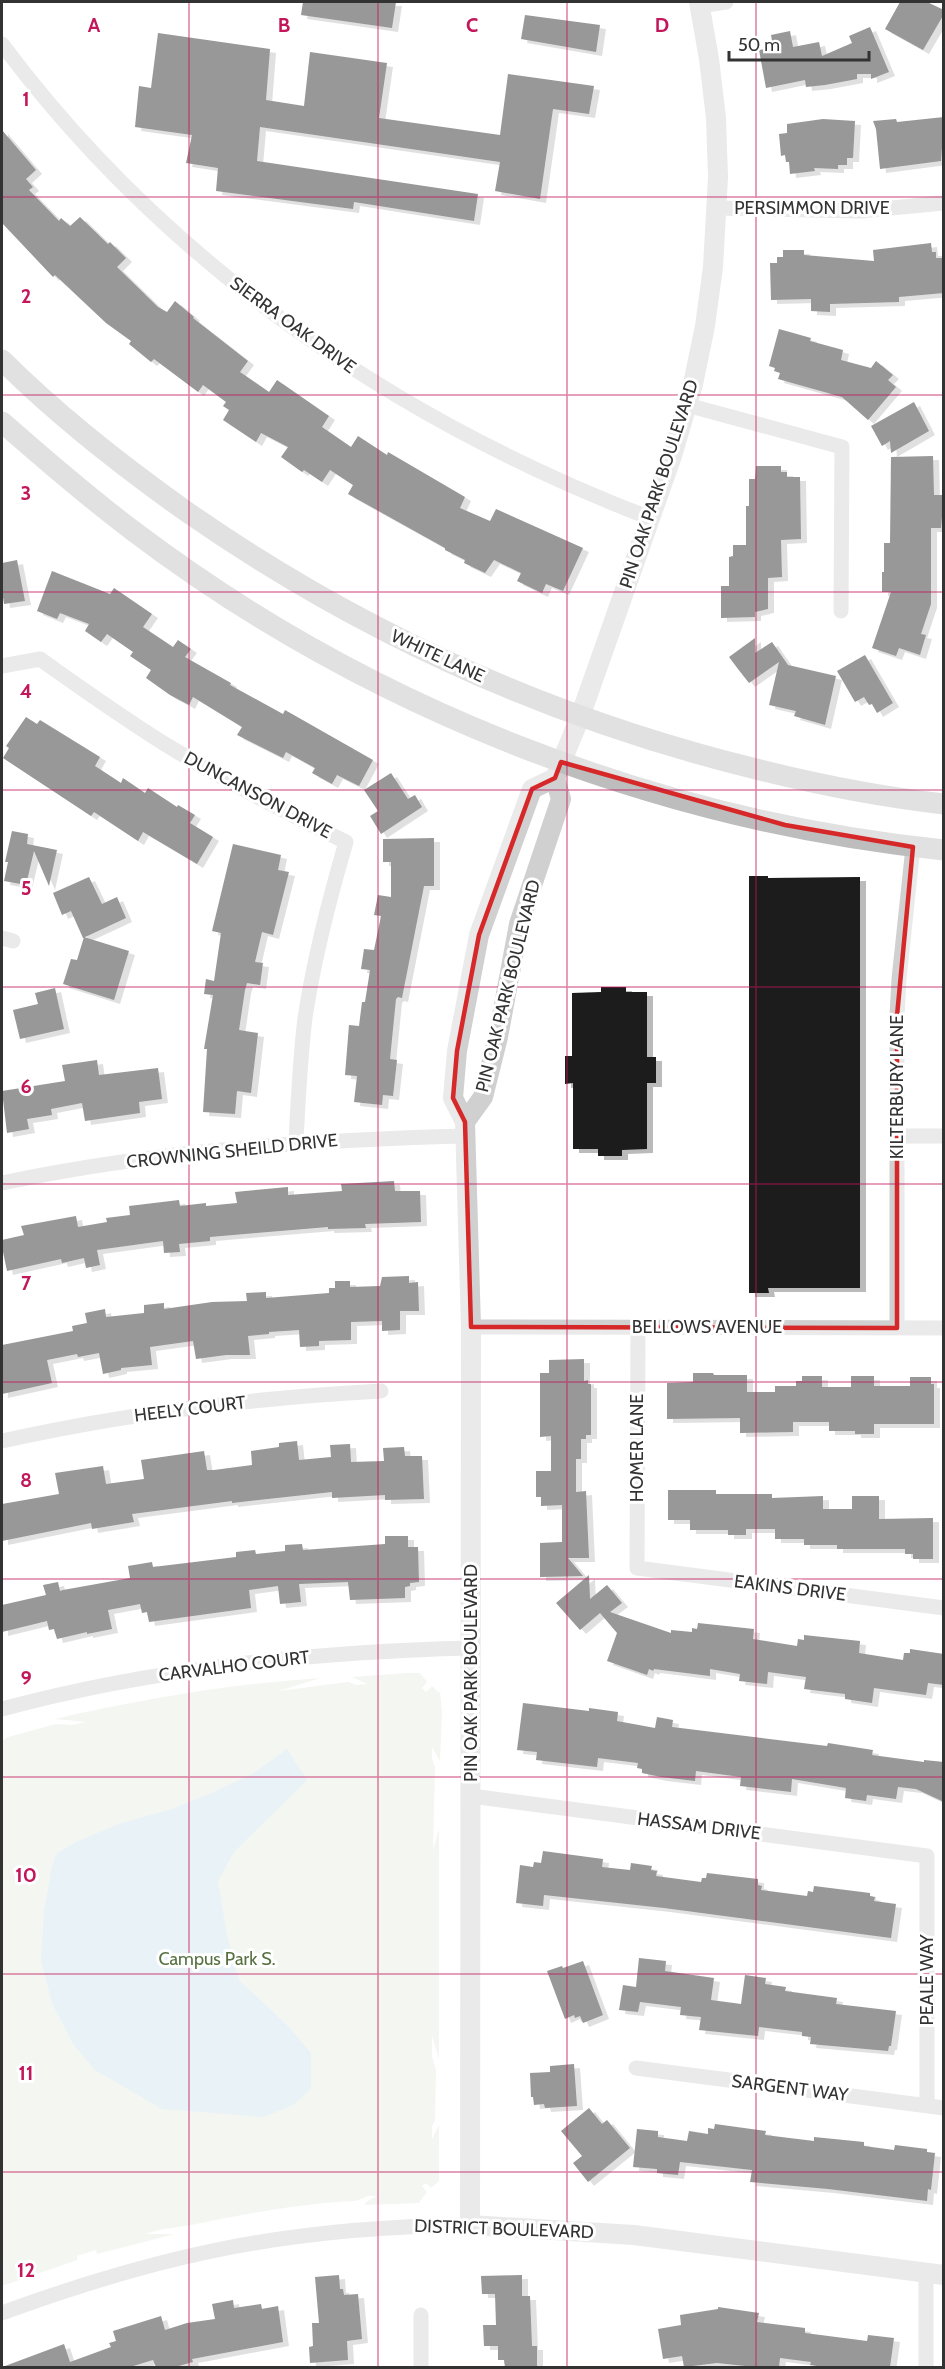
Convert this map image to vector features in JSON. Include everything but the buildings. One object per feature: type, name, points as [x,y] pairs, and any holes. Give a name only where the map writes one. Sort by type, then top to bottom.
[{"type":"main road","name":"WHITE LANE","points":[[2,360],[82,433],[151,487],[222,536],[296,583],[424,651],[503,687],[579,717],[662,745],[803,781],[944,804]]},
{"type":"main road","points":[[2,422],[64,477],[133,531],[204,581],[278,628],[406,696],[485,732],[558,770],[796,827],[944,850]]},
{"type":"street","points":[[700,4],[726,2]]},
{"type":"street","name":"PIN OAK PARK BOULEVARD","points":[[465,1129],[483,1097],[498,1037],[519,924],[561,799],[558,770],[650,518],[687,405],[705,326],[713,267],[717,208],[716,118],[700,4]]},
{"type":"street","name":"SIERRA OAK DRIVE","points":[[2,44],[54,109],[158,217],[214,267],[307,339],[388,392],[453,430],[589,494],[650,518]]},
{"type":"street","name":"PERSIMMON DRIVE","points":[[717,208],[860,211],[944,203]]},
{"type":"street","points":[[687,405],[842,447],[841,611]]},
{"type":"street","name":"DUNCANSON DRIVE","points":[[2,666],[40,659],[119,715],[174,749],[258,798],[346,842],[318,946],[305,1017],[299,1071],[296,1142]]},
{"type":"street","name":"PIN OAK PARK BOULEVARD","points":[[470,2225],[471,1327],[465,1129],[453,1098],[457,1051],[479,935],[532,789],[558,770]]},
{"type":"street","name":"KILTERBURY LANE","points":[[897,1328],[899,979],[914,847]]},
{"type":"street","name":"CROWNING SHEILD DRIVE","points":[[2,1183],[105,1164],[187,1153],[465,1129]]},
{"type":"street","points":[[897,1136],[944,1136]]},
{"type":"street","name":"BELLOWS AVENUE","points":[[471,1327],[944,1328]]},
{"type":"street","name":"HOMER LANE","points":[[637,1568],[638,1327]]},
{"type":"street","name":"HEELY COURT","points":[[2,1441],[107,1420],[180,1409],[290,1396],[381,1391]]},
{"type":"street","name":"EAKINS DRIVE","points":[[637,1568],[944,1608]]},
{"type":"street","name":"CARVALHO COURT","points":[[2,1709],[100,1685],[196,1668],[292,1657],[390,1650],[471,1648]]},
{"type":"street","name":"HASSAM DRIVE","points":[[471,1797],[927,1856]]},
{"type":"street","name":"PEALE WAY","points":[[927,1856],[927,2105]]},
{"type":"street","name":"SARGENT WAY","points":[[636,2068],[944,2108]]},
{"type":"street","name":"DISTRICT BOULEVARD","points":[[2,2313],[124,2272],[211,2251],[277,2239],[343,2231],[470,2225],[633,2235],[935,2274]]},
{"type":"street","points":[[926,2367],[935,2274]]},
{"type":"street","points":[[421,2315],[421,2367]]},
{"type":"highlighted area","points":[[561,762],[785,825],[913,847],[897,1016],[897,1328],[471,1327],[465,1122],[453,1098],[457,1051],[479,935],[532,789],[555,778]]},
{"type":"green space","name":"Campus Park S.","points":[[420,1673],[427,1682],[422,1688],[426,1692],[432,1686],[439,1693],[440,1691],[442,1713],[440,1761],[432,1747],[435,1767],[433,1850],[439,1829],[439,2059],[432,2036],[432,2056],[436,2070],[435,2120],[432,2127],[432,2139],[439,2125],[439,2181],[431,2188],[426,2183],[422,2186],[427,2192],[419,2203],[365,2205],[377,2196],[368,2196],[356,2201],[273,2210],[157,2230],[146,2234],[175,2234],[97,2254],[96,2250],[77,2256],[77,2260],[2,2286],[2,1741],[8,1737],[56,1724],[72,1725],[86,1722],[55,1719],[187,1693],[320,1678],[279,1691],[348,1682],[357,1685],[367,1684],[352,1677]]},
{"type":"water","points":[[287,1749],[307,1780],[234,1852],[218,1881],[227,1935],[239,1980],[288,2026],[311,2053],[311,2089],[293,2105],[264,2117],[162,2109],[95,2070],[73,2044],[52,2003],[41,1960],[44,1912],[52,1866],[57,1853],[76,1842],[119,1824],[172,1809],[212,1793],[254,1773]]}]
